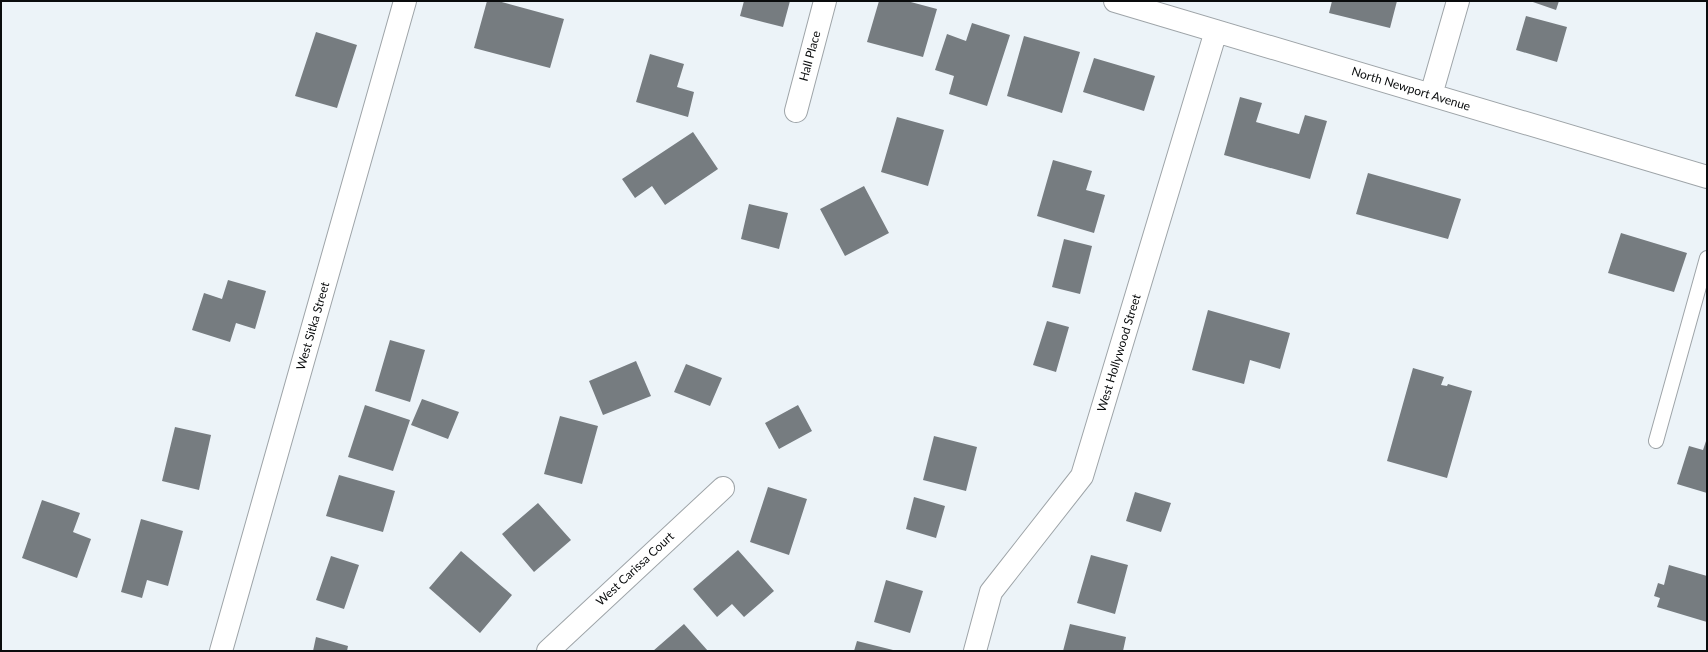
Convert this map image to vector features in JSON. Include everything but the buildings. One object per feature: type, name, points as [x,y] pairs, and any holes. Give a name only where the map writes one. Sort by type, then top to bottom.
[{"type":"street","name":"West Sitka Street","points":[[221,651],[405,1]]},
{"type":"street","name":"Hall Place","points":[[796,111],[825,1]]},
{"type":"street","name":"North Newport Avenue","points":[[1115,1],[1707,177]]},
{"type":"street","points":[[1431,95],[1458,1]]},
{"type":"street","name":"West Hollywood Street","points":[[975,651],[991,592],[1082,476],[1216,31]]},
{"type":"street","name":"West Carissa Court","points":[[548,651],[723,488]]},
{"type":"lane","points":[[1656,441],[1707,258]]}]
